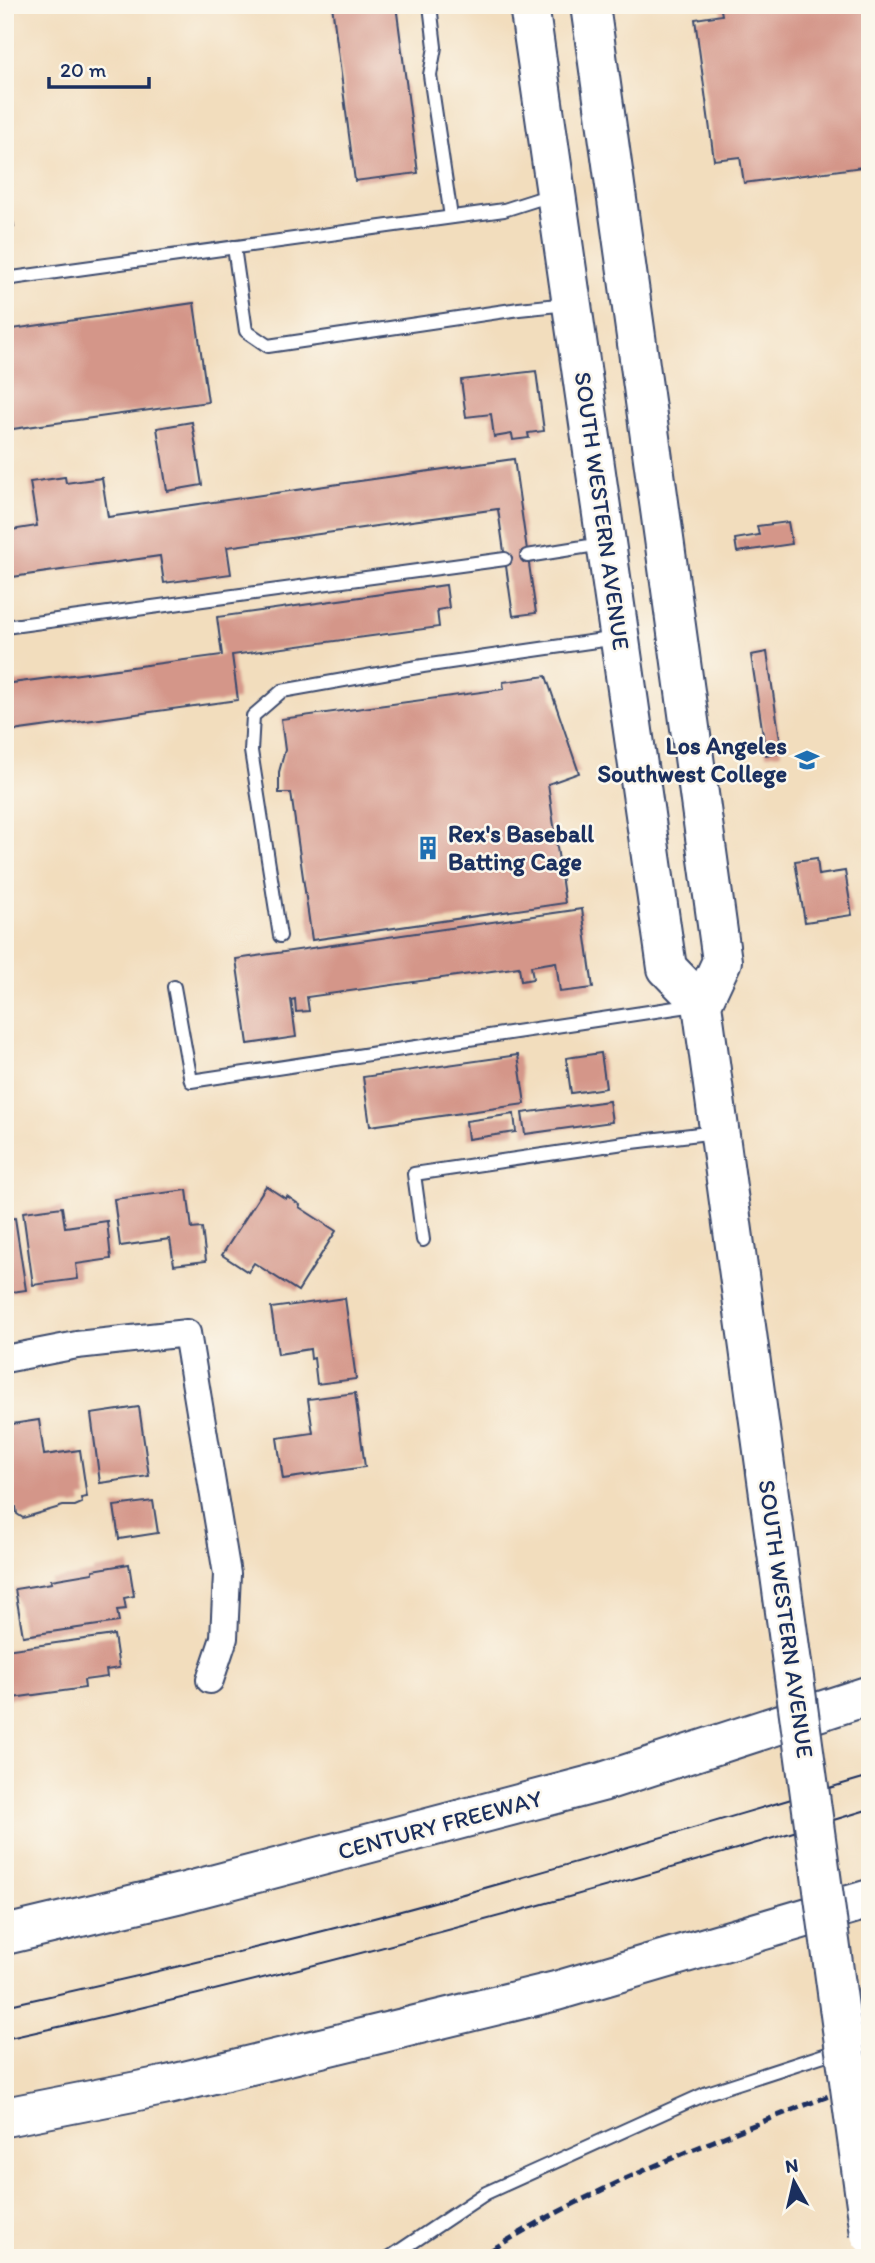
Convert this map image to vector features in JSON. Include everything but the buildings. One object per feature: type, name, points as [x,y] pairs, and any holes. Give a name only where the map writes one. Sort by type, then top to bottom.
[{"type":"main road","name":"SOUTH WESTERN AVENUE","points":[[529,5],[667,968],[702,1004],[870,2234]]},
{"type":"main road","points":[[590,5],[620,206],[659,516],[722,961],[702,1004]]},
{"type":"main road","name":"CENTURY FREEWAY","points":[[5,1935],[181,1893],[602,1783],[870,1695]]},
{"type":"main road","points":[[5,2118],[168,2085],[555,1991],[870,1899]]},
{"type":"street","points":[[5,1359],[77,1345],[187,1333],[228,1574],[224,1638],[210,1680]]},
{"type":"lane","points":[[430,5],[435,47],[430,75],[451,217]]},
{"type":"lane","points":[[5,279],[504,210],[556,194]]},
{"type":"lane","points":[[234,247],[246,331],[268,346],[572,303]]},
{"type":"lane","points":[[527,556],[606,543]]},
{"type":"lane","points":[[5,627],[505,559]]},
{"type":"lane","points":[[280,936],[251,751],[253,716],[282,691],[424,666],[621,637]]},
{"type":"lane","points":[[174,987],[191,1081],[702,1004]]},
{"type":"lane","points":[[423,1240],[414,1174],[720,1131]]},
{"type":"lane","points":[[389,2258],[486,2193],[510,2182],[707,2093],[870,2040]]},
{"type":"tram line","points":[[5,2006],[397,1912],[870,1776]]},
{"type":"tram line","points":[[5,2039],[332,1961],[655,1872],[870,1809]]},
{"type":"railway","points":[[479,2258],[525,2230],[621,2181],[870,2080]]},
{"type":"place","name":"Los Angeles Southwest College","points":[[807,760]]},
{"type":"place","name":"Rex's Baseball Batting Cage","points":[[428,848]]}]
